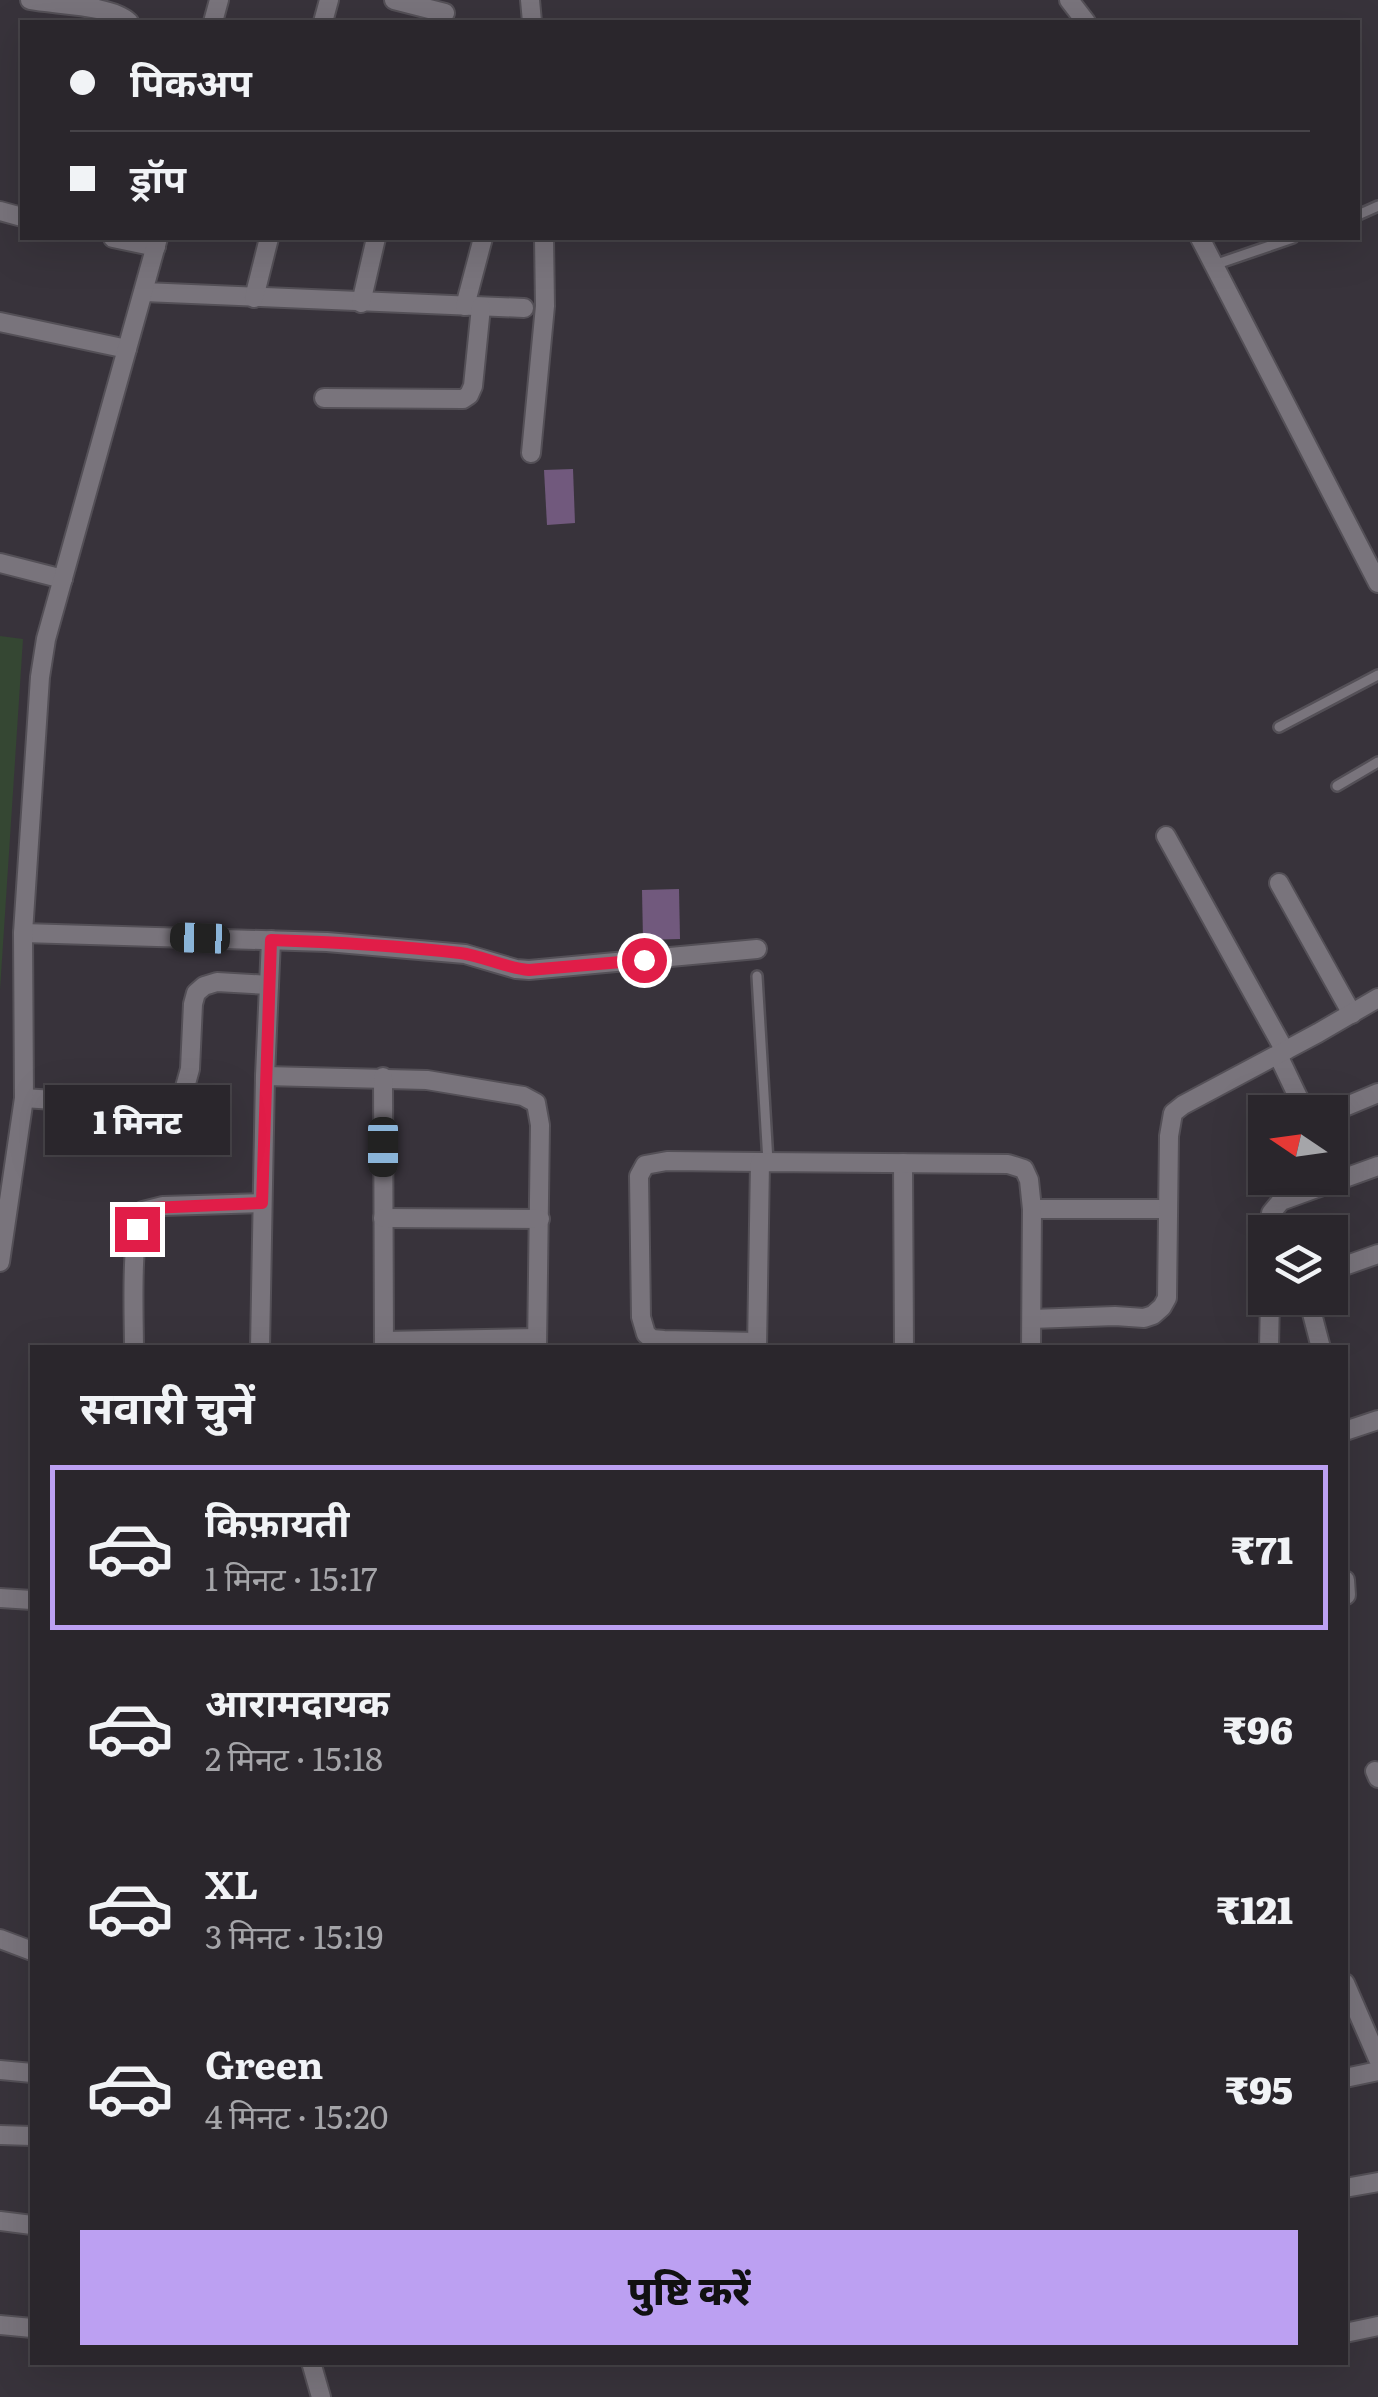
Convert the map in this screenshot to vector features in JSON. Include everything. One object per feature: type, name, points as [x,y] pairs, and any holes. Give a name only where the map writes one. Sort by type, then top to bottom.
[{"type":"street","points":[[394,0],[445,13]]},
{"type":"street","points":[[1068,0],[1084,20]]},
{"type":"street","points":[[38,2],[104,11],[128,20]]},
{"type":"street","points":[[254,298],[268,240]]},
{"type":"street","points":[[361,303],[376,240]]},
{"type":"street","points":[[324,398],[464,399],[473,386],[473,306],[483,240]]},
{"type":"street","points":[[530,453],[545,306],[544,240]]},
{"type":"street","points":[[1201,240],[1378,583]]},
{"type":"street","points":[[0,1262],[6,1184],[24,1098],[23,933],[40,676],[46,639],[157,242]]},
{"type":"street","points":[[144,292],[524,308]]},
{"type":"street","points":[[0,322],[127,349]]},
{"type":"street","points":[[0,563],[63,579]]},
{"type":"street","points":[[1166,836],[1300,1095]]},
{"type":"street","points":[[1279,883],[1352,1014]]},
{"type":"street","points":[[23,933],[327,942],[465,954],[529,970],[758,948]]},
{"type":"street","points":[[260,1345],[264,1076],[271,940]]},
{"type":"street","points":[[24,1098],[180,1106],[190,1069],[196,994],[216,982],[269,985]]},
{"type":"street","points":[[1032,1319],[1144,1318],[1162,1307],[1167,1298],[1168,1136],[1173,1113],[1378,998]]},
{"type":"street","points":[[264,1076],[383,1077],[427,1080],[523,1096],[536,1103],[540,1125],[537,1343],[384,1344],[383,1077]]},
{"type":"street","points":[[1348,1106],[1378,1093]]},
{"type":"street","points":[[764,1162],[757,1345],[664,1340],[646,1334],[641,1317],[640,1176],[644,1165],[667,1161],[904,1163],[1018,1166],[1028,1174],[1032,1209],[1031,1345]]},
{"type":"street","points":[[904,1163],[904,1345]]},
{"type":"street","points":[[1271,1215],[1281,1201],[1378,1166]]},
{"type":"street","points":[[134,1345],[136,1240],[143,1212],[164,1206],[262,1203]]},
{"type":"street","points":[[1032,1209],[1168,1209]]},
{"type":"street","points":[[383,1218],[540,1219]]},
{"type":"street","points":[[1348,1264],[1378,1254]]},
{"type":"street","points":[[1268,1345],[1269,1315]]},
{"type":"street","points":[[1312,1315],[1320,1345]]},
{"type":"street","points":[[1348,1430],[1378,1420]]},
{"type":"street","points":[[0,1598],[30,1600]]},
{"type":"street","points":[[0,1939],[30,1950]]},
{"type":"street","points":[[1348,1991],[1378,2059]]},
{"type":"street","points":[[0,2070],[30,2072]]},
{"type":"street","points":[[1348,2077],[1378,2071]]},
{"type":"street","points":[[0,2135],[30,2136]]},
{"type":"street","points":[[1348,2187],[1378,2182]]},
{"type":"street","points":[[0,2221],[30,2224]]},
{"type":"street","points":[[0,2325],[30,2328]]},
{"type":"street","points":[[1348,2331],[1378,2326]]},
{"type":"street","points":[[311,2365],[321,2397]]},
{"type":"lane","points":[[1214,266],[1287,240]]},
{"type":"lane","points":[[1279,727],[1378,675]]},
{"type":"lane","points":[[1336,786],[1378,762]]},
{"type":"lane","points":[[757,976],[764,1162]]},
{"type":"green space","points":[[0,636],[23,639],[0,990]]},
{"type":"building","points":[[573,469],[575,523],[547,525],[544,470]]},
{"type":"building","points":[[679,889],[680,939],[643,940],[642,890]]},
{"type":"route","points":[[137,1229],[143,1212],[151,1208],[262,1203],[271,940],[465,954],[529,970],[644,960]]}]
